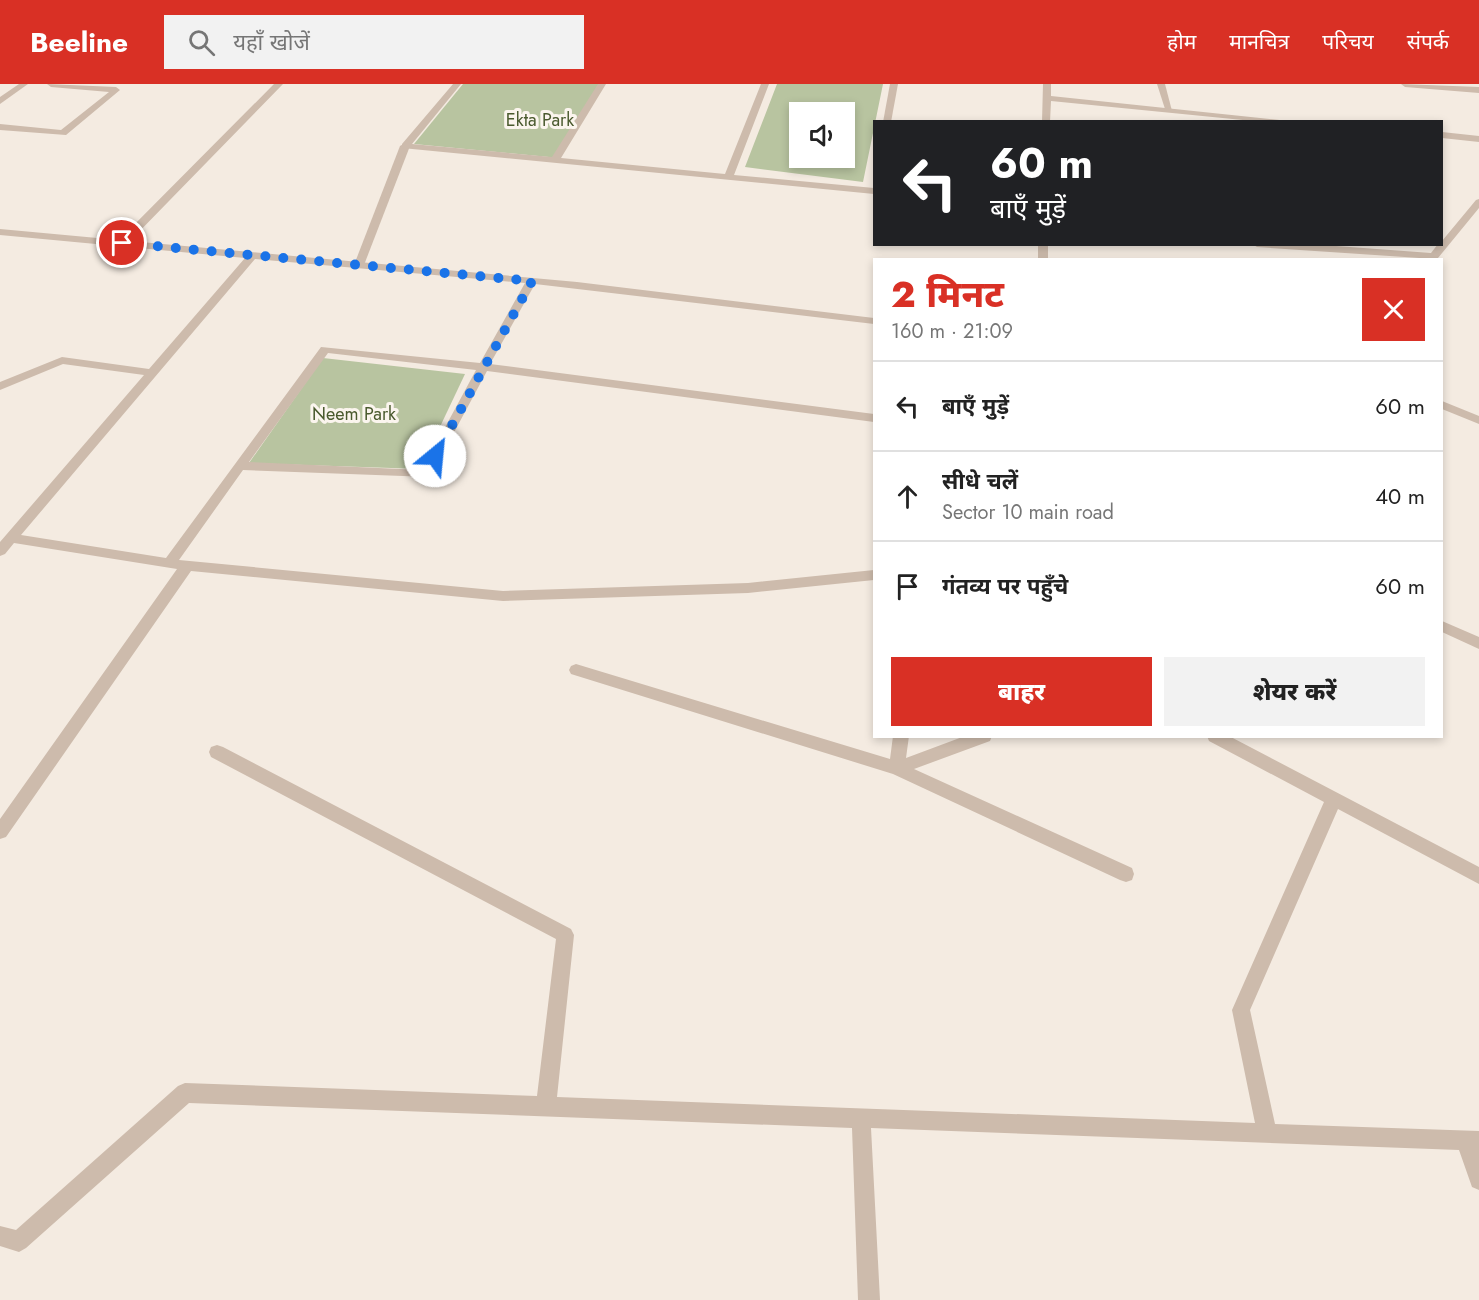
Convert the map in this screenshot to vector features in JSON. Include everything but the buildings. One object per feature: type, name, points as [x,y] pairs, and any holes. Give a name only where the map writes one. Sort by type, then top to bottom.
[{"type":"street","points":[[0,102],[24,84]]},
{"type":"street","points":[[0,127],[63,133],[116,90],[51,84]]},
{"type":"street","points":[[122,243],[279,84]]},
{"type":"street","points":[[359,265],[405,146],[457,84]]},
{"type":"street","points":[[555,160],[602,84]]},
{"type":"street","points":[[728,177],[765,84]]},
{"type":"street","points":[[887,120],[894,84]]},
{"type":"street","points":[[1046,120],[1047,84]]},
{"type":"street","points":[[1161,84],[1168,109]]},
{"type":"street","points":[[1405,84],[1440,85],[1479,90]]},
{"type":"street","points":[[1046,98],[1168,109],[1192,117],[1254,120]]},
{"type":"street","points":[[1443,135],[1479,139]]},
{"type":"street","points":[[405,146],[728,177],[873,188]]},
{"type":"street","points":[[1443,245],[1479,202]]},
{"type":"street","points":[[0,232],[532,281],[873,321]]},
{"type":"street","points":[[1296,246],[1434,256],[1442,246]]},
{"type":"street","points":[[0,552],[253,255]]},
{"type":"street","points":[[241,466],[426,474],[532,281]]},
{"type":"street","points":[[169,563],[325,349],[483,367],[873,418]]},
{"type":"street","points":[[0,386],[62,360],[153,373]]},
{"type":"street","points":[[1443,405],[1479,420]]},
{"type":"street","points":[[12,538],[187,566],[503,596],[748,588],[873,575]]},
{"type":"street","points":[[0,832],[187,566]]},
{"type":"street","points":[[1443,626],[1479,643]]},
{"type":"street","points":[[576,670],[897,768],[1126,874]]},
{"type":"street","points":[[897,768],[901,738]]},
{"type":"street","points":[[897,768],[980,738]]},
{"type":"street","points":[[1218,738],[1479,876]]},
{"type":"street","points":[[217,752],[565,935],[546,1106]]},
{"type":"street","points":[[1267,1133],[1242,1010],[1334,799]]},
{"type":"street","points":[[0,1236],[19,1240],[185,1093],[1472,1140],[1479,1180]]},
{"type":"street","points":[[861,1118],[869,1300]]},
{"type":"green space","name":"Ekta Park","points":[[463,84],[603,84],[559,158],[414,144]]},
{"type":"green space","points":[[777,84],[883,84],[876,120],[873,120],[873,133],[863,182],[745,167]]},
{"type":"green space","name":"Neem Park","points":[[323,358],[465,374],[420,469],[249,463]]},
{"type":"route","points":[[122,243],[532,281],[435,456]]}]
